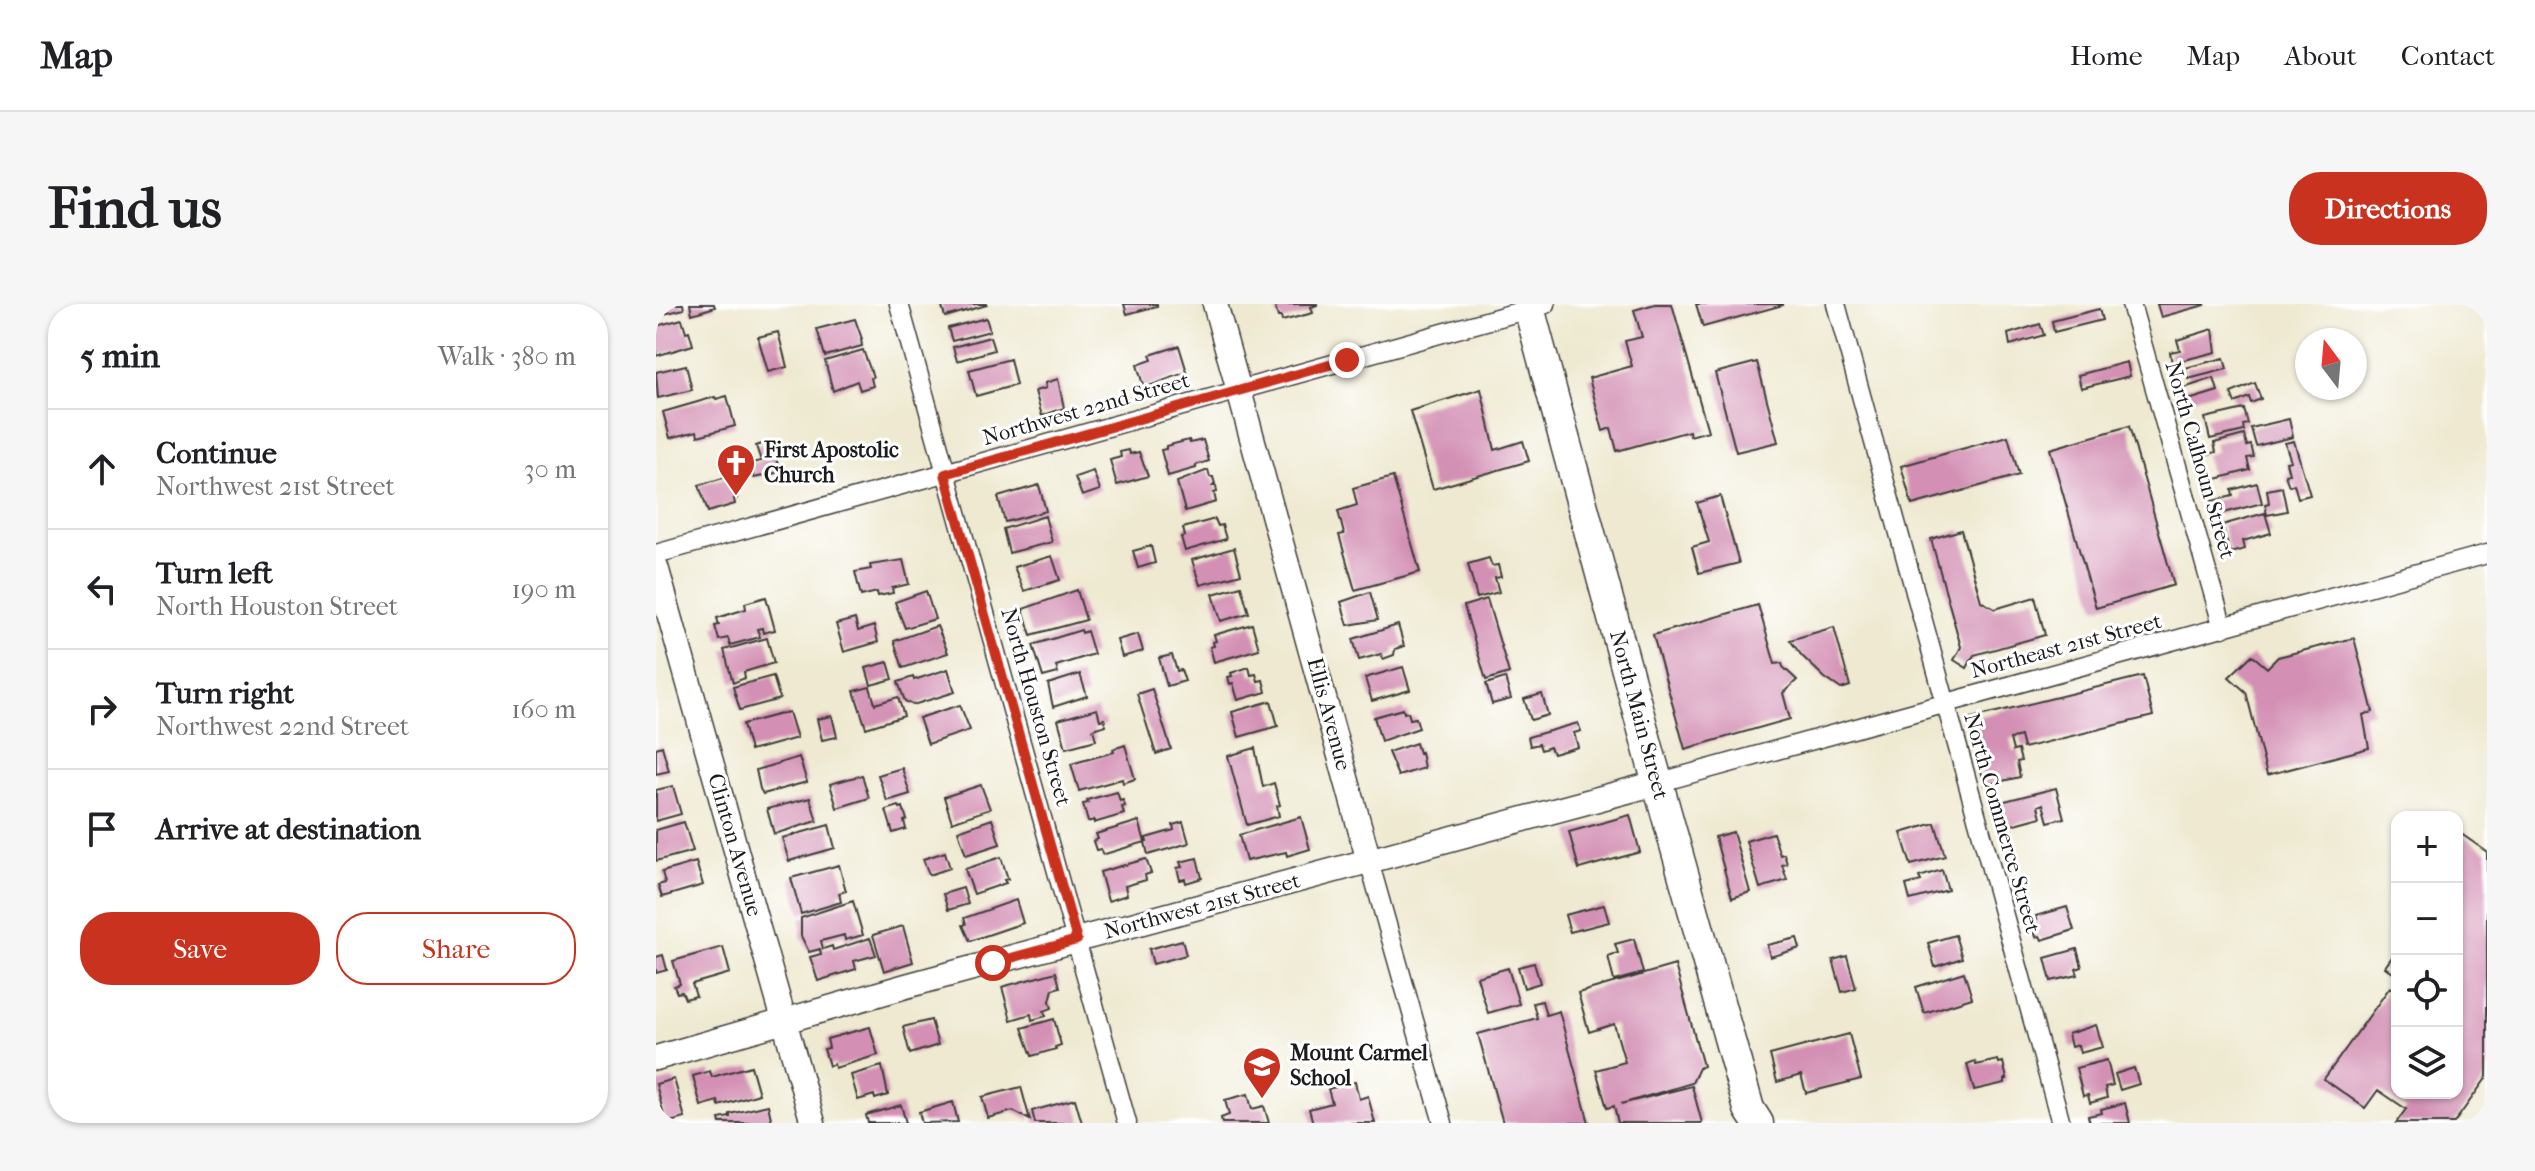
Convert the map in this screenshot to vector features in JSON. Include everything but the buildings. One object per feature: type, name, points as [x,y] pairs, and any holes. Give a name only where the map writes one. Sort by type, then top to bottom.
[{"type":"main road","name":"North Main Street","points":[[1534,306],[1657,783],[1749,1109],[1758,1123]]},
{"type":"street","name":"North Houston Street","points":[[899,304],[1127,1123]]},
{"type":"street","name":"Ellis Avenue","points":[[1215,304],[1443,1123]]},
{"type":"street","name":"North Commerce Street","points":[[1836,304],[2061,1123]]},
{"type":"street","name":"North Calhoun Street","points":[[2131,304],[2223,628]]},
{"type":"street","name":"Northwest 22nd Street","points":[[656,554],[1534,306]]},
{"type":"street","name":"Northeast 21st Street","points":[[1657,783],[2487,554]]},
{"type":"street","name":"Clinton Avenue","points":[[656,567],[813,1123]]},
{"type":"street","name":"Northwest 21st Street","points":[[656,1058],[1657,783]]},
{"type":"place","name":"First Apostolic Church","points":[[736,497]]},
{"type":"place","name":"Mount Carmel School","points":[[1262,1100]]},
{"type":"route","points":[[993,963],[1077,940],[945,474],[1347,360]]}]
